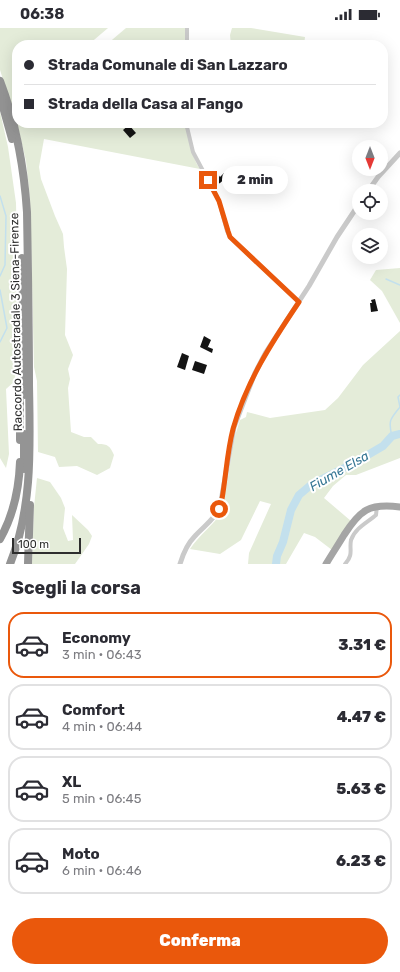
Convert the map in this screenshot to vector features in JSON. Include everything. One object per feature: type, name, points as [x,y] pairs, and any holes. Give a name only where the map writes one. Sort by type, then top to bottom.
[{"type":"highway","name":"Raccordo Autostradale 3 Siena-Firenze","points":[[0,80],[12,115]]},
{"type":"highway","name":"Raccordo Autostradale 3 Siena-Firenze","points":[[0,96],[12,138],[21,192],[22,210],[24,428],[23,485],[16,526],[5,564]]},
{"type":"highway","name":"Raccordo Autostradale 3 Siena-Firenze","points":[[10,564],[24,516],[30,453],[27,212],[25,181],[15,128]]},
{"type":"highway","points":[[0,539],[12,511],[19,479],[19,356],[23,342]]},
{"type":"highway","points":[[28,564],[34,457],[33,380],[29,368]]},
{"type":"main road","points":[[326,564],[357,517],[365,510],[378,506],[400,507]]},
{"type":"street","points":[[187,28],[187,40]]},
{"type":"street","points":[[187,128],[194,152],[219,201],[230,237],[299,302]]},
{"type":"street","points":[[373,184],[400,153]]},
{"type":"street","points":[[180,564],[190,541],[214,518],[219,509],[222,499],[232,432],[261,361],[352,214]]},
{"type":"street","points":[[345,564],[351,553],[351,541],[363,525],[376,515],[378,506]]},
{"type":"green space","points":[[0,28],[108,28],[94,40],[12,40],[12,107],[0,70]]},
{"type":"green space","points":[[126,28],[185,28],[185,40],[112,40]]},
{"type":"green space","points":[[232,28],[251,28],[305,37],[305,40],[230,40]]},
{"type":"green space","points":[[0,112],[8,147],[16,203],[19,334],[16,347],[15,381],[6,389],[9,454],[6,468],[0,458]]},
{"type":"green space","points":[[18,128],[186,128],[192,153],[200,169],[44,139],[39,167],[41,179],[63,234],[67,269],[65,335],[73,355],[68,369],[70,379],[68,388],[71,432],[84,437],[91,437],[98,444],[106,445],[110,448],[114,455],[110,468],[97,475],[77,466],[59,467],[55,457],[38,452],[37,381],[34,367],[30,198],[26,161]]},
{"type":"green space","points":[[400,268],[400,323],[382,291],[370,280],[376,270]]},
{"type":"green space","points":[[400,331],[400,458],[356,475],[346,475],[333,486],[324,498],[351,521],[332,550],[315,537],[304,533],[286,564],[248,564],[249,553],[271,504],[260,501],[241,540],[220,554],[190,549],[222,511],[235,436],[240,420],[246,417],[247,412],[270,418],[325,410],[338,398],[363,365]]},
{"type":"green space","points":[[37,478],[50,482],[61,498],[65,508],[63,528],[68,541],[73,540],[72,515],[88,530],[92,536],[89,544],[75,564],[32,564],[34,507]]},
{"type":"building","points":[[125,128],[132,128],[136,133],[130,138],[123,130]]},
{"type":"building","points":[[224,173],[227,177],[220,183],[218,184],[216,182],[214,184],[211,179],[218,174],[220,177]]},
{"type":"building","points":[[375,299],[378,311],[371,312],[370,303],[372,303],[371,300]]},
{"type":"building","points":[[204,336],[211,340],[207,349],[208,347],[213,349],[212,353],[200,347]]},
{"type":"building","points":[[182,353],[189,356],[185,370],[177,367]]},
{"type":"building","points":[[195,361],[207,365],[204,374],[192,370]]},
{"type":"waterway","points":[[0,196],[6,216],[5,265],[0,276]]},
{"type":"waterway","points":[[386,279],[400,285]]},
{"type":"waterway","points":[[0,290],[7,328],[0,342]]},
{"type":"waterway","points":[[392,436],[390,423],[392,417],[400,407],[398,397],[400,395]]},
{"type":"waterway","name":"Fiume Elsa","points":[[276,564],[291,510],[299,495],[312,484],[354,463],[383,446],[392,436],[400,434]]},
{"type":"route","points":[[208,180],[219,201],[230,237],[299,302],[279,330],[252,379],[232,432],[222,499],[219,509]]}]
